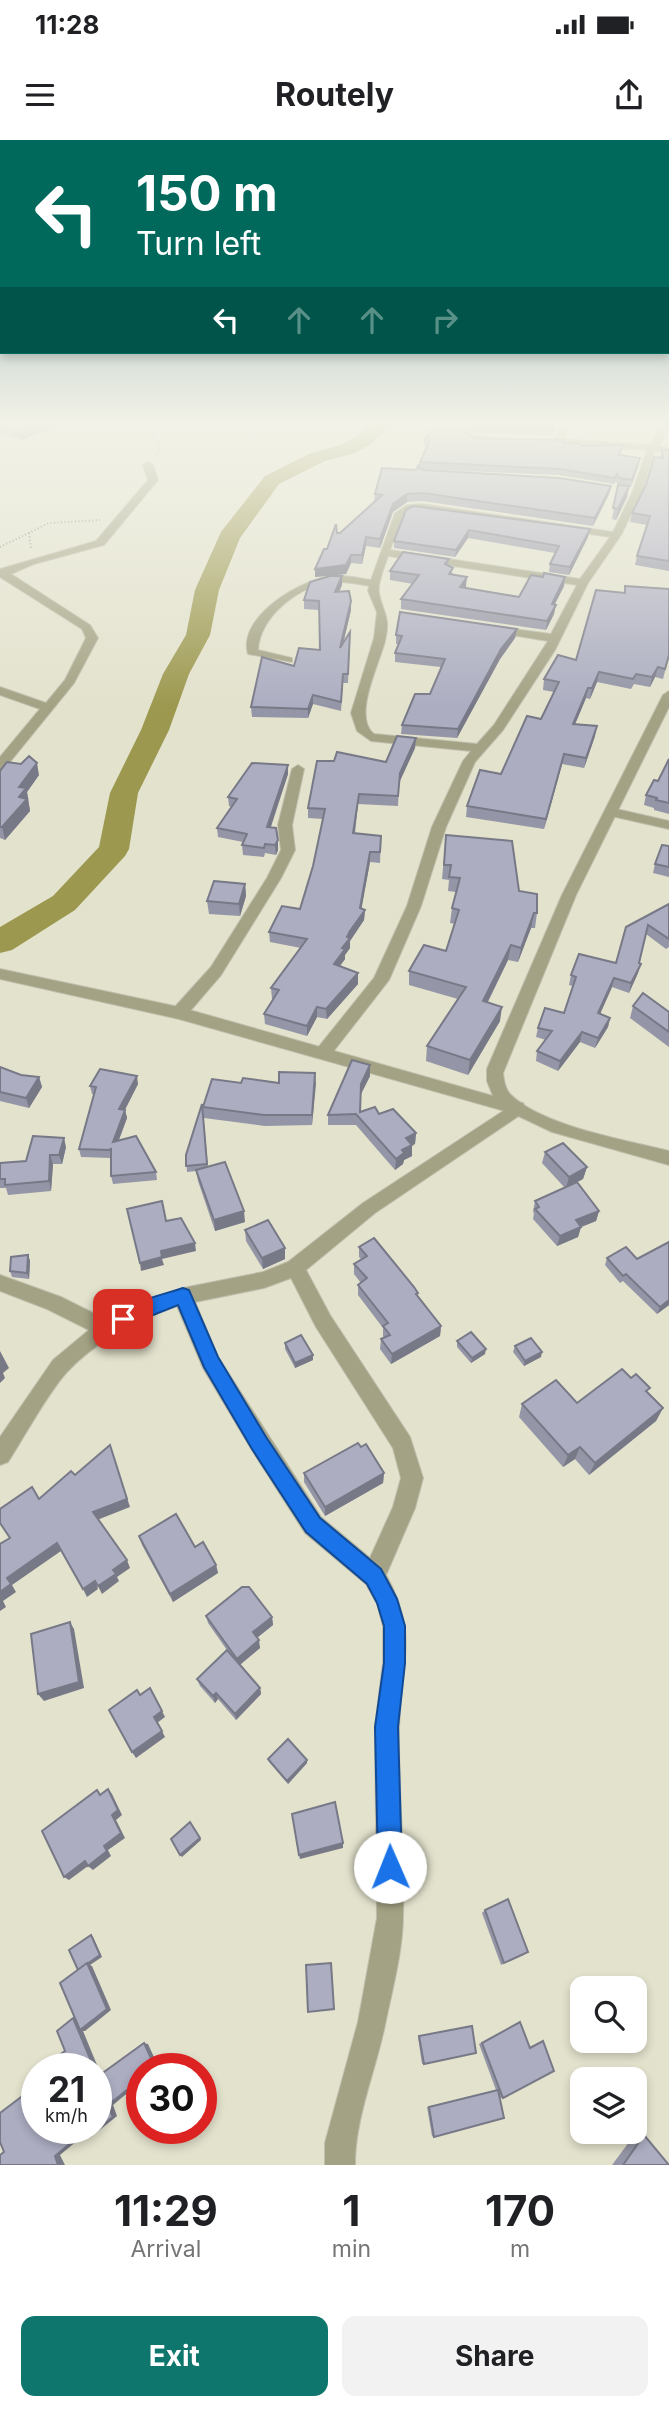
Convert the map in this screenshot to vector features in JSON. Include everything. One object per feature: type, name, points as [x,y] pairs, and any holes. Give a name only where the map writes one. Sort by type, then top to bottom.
[{"type":"street","points":[[1,573],[31,562],[94,546],[111,531],[120,518]]},
{"type":"street","points":[[398,518],[384,552],[373,591],[382,612],[380,638],[357,707],[363,732],[371,737],[478,748]]},
{"type":"street","points":[[515,518],[616,535]]},
{"type":"street","points":[[323,1053],[381,980],[414,906],[439,827],[478,748],[503,721],[554,638],[583,583],[616,535],[621,518]]},
{"type":"street","points":[[384,552],[583,583]]},
{"type":"street","points":[[0,765],[70,681],[92,638],[90,632],[79,622],[1,573]]},
{"type":"street","points":[[288,660],[252,652],[251,640],[267,615],[305,586],[330,579],[375,584]]},
{"type":"street","points":[[382,612],[395,614]]},
{"type":"street","points":[[482,628],[554,638]]},
{"type":"street","points":[[0,691],[47,707]]},
{"type":"street","points":[[517,1108],[498,1089],[495,1069],[569,895],[668,699]]},
{"type":"street","points":[[179,1013],[216,971],[274,878],[288,850],[285,825],[298,769]]},
{"type":"street","points":[[612,812],[669,825]]},
{"type":"street","points":[[0,974],[179,1013],[517,1108],[548,1123],[669,1158]]},
{"type":"street","points":[[0,1455],[60,1366],[105,1329],[141,1310],[183,1296],[264,1280],[295,1268],[369,1208],[517,1108]]},
{"type":"street","points":[[295,1268],[323,1321],[402,1444],[412,1478],[404,1508],[374,1576]]},
{"type":"street","points":[[0,1283],[54,1303],[105,1329]]},
{"type":"street","points":[[183,1296],[210,1362],[259,1443],[313,1525],[374,1576],[387,1599],[395,1626],[395,1663],[387,1727],[390,1918],[372,2022],[340,2143],[340,2165]]},
{"type":"path","points":[[0,547],[49,523],[108,518]]},
{"type":"building","points":[[356,518],[388,518],[380,539],[366,537],[362,555],[351,555],[346,565],[315,569],[324,549],[327,549],[336,524],[337,533]]},
{"type":"building","points":[[403,518],[509,518],[590,529],[570,567],[550,564],[559,546],[469,530],[456,550],[394,541]]},
{"type":"building","points":[[649,518],[669,518],[669,561],[637,556]]},
{"type":"building","points":[[403,552],[449,559],[445,564],[453,568],[449,574],[467,577],[460,587],[519,597],[531,575],[543,577],[544,573],[565,577],[552,604],[556,605],[547,621],[401,599],[419,575],[390,571]]},
{"type":"building","points":[[330,576],[342,576],[335,592],[349,591],[351,601],[340,648],[350,632],[348,674],[343,674],[341,702],[313,695],[308,709],[251,707],[262,657],[294,666],[299,648],[320,650],[319,601],[304,600],[310,582]]},
{"type":"building","points":[[625,586],[669,589],[669,655],[665,669],[658,667],[652,677],[636,674],[633,679],[599,672],[592,688],[588,688],[573,724],[597,726],[586,758],[564,754],[546,819],[467,806],[480,770],[501,774],[527,716],[541,719],[559,682],[544,679],[558,655],[576,660],[596,590],[625,593]]},
{"type":"building","points":[[400,612],[517,629],[501,649],[458,729],[402,725],[415,694],[430,694],[445,659],[395,653],[402,636],[396,635]]},
{"type":"building","points":[[397,736],[416,738],[400,773],[398,796],[359,794],[353,833],[381,836],[380,852],[370,852],[360,908],[365,910],[350,931],[347,937],[350,938],[342,948],[345,949],[334,964],[358,973],[326,1009],[317,1007],[307,1026],[264,1014],[279,990],[271,988],[307,939],[269,932],[282,906],[300,909],[313,866],[325,809],[308,808],[317,761],[334,761],[337,752],[386,762]]},
{"type":"building","points":[[29,756],[37,763],[19,787],[26,788],[19,797],[27,799],[0,827],[0,771],[7,762],[21,764]]},
{"type":"building","points":[[669,759],[669,803],[646,795],[654,780],[658,781]]},
{"type":"building","points":[[252,763],[288,765],[267,827],[276,828],[278,840],[275,845],[265,844],[264,848],[242,845],[247,834],[217,828],[237,799],[228,797]]},
{"type":"building","points":[[446,835],[512,841],[519,891],[537,894],[537,913],[534,913],[521,948],[511,945],[483,1001],[502,1007],[470,1060],[427,1046],[466,987],[409,971],[424,945],[446,951],[459,910],[452,908],[460,878],[449,877],[451,865],[444,865]]},
{"type":"building","points":[[662,845],[669,846],[669,867],[655,864]]},
{"type":"building","points":[[214,881],[245,884],[239,904],[207,901]]},
{"type":"building","points":[[669,904],[669,939],[648,925],[639,963],[641,964],[631,983],[614,978],[598,1013],[610,1018],[598,1038],[582,1032],[560,1061],[537,1051],[552,1031],[538,1028],[545,1008],[564,1013],[576,977],[571,975],[579,954],[616,963],[626,927]]},
{"type":"building","points":[[643,993],[669,1012],[669,1032],[633,1006]]},
{"type":"building","points":[[352,1060],[370,1065],[361,1084],[360,1112],[375,1107],[379,1114],[393,1109],[416,1133],[406,1138],[412,1145],[402,1150],[404,1153],[396,1159],[356,1114],[328,1115]]},
{"type":"building","points":[[0,1067],[21,1075],[39,1077],[26,1098],[0,1092]]},
{"type":"building","points":[[100,1069],[137,1076],[119,1109],[125,1110],[113,1142],[136,1136],[156,1172],[111,1176],[111,1148],[79,1149],[96,1087],[90,1086]]},
{"type":"building","points":[[279,1072],[315,1073],[312,1115],[264,1115],[203,1107],[212,1079],[241,1083],[243,1078],[279,1083]]},
{"type":"building","points":[[202,1104],[207,1164],[186,1166],[186,1155]]},
{"type":"building","points":[[33,1136],[64,1138],[59,1155],[50,1155],[49,1181],[5,1185],[5,1179],[0,1179],[0,1163],[26,1161]]},
{"type":"building","points":[[563,1143],[587,1167],[569,1177],[545,1152]]},
{"type":"building","points":[[225,1162],[244,1211],[214,1220],[196,1170]]},
{"type":"building","points":[[577,1182],[599,1211],[576,1220],[581,1227],[560,1236],[535,1209],[539,1207],[535,1201]]},
{"type":"building","points":[[162,1201],[166,1221],[181,1218],[195,1243],[161,1251],[162,1257],[140,1263],[127,1209]]},
{"type":"building","points":[[268,1220],[285,1248],[262,1258],[245,1230]]},
{"type":"building","points":[[374,1238],[414,1287],[418,1293],[416,1294],[441,1326],[392,1354],[381,1339],[390,1335],[383,1326],[388,1323],[358,1285],[367,1278],[354,1264],[367,1256],[359,1247]]},
{"type":"building","points":[[669,1242],[669,1300],[660,1307],[626,1274],[623,1276],[607,1258],[626,1247],[637,1259]]},
{"type":"building","points":[[28,1255],[27,1273],[10,1271],[11,1257]]},
{"type":"building","points":[[471,1332],[486,1349],[472,1358],[457,1341]]},
{"type":"building","points":[[301,1335],[313,1355],[295,1363],[285,1343]]},
{"type":"building","points":[[531,1338],[542,1352],[525,1361],[515,1346]]},
{"type":"building","points":[[622,1369],[631,1378],[636,1374],[650,1388],[646,1391],[663,1408],[595,1463],[580,1447],[568,1455],[522,1404],[556,1380],[577,1403]]},
{"type":"building","points":[[358,1443],[361,1447],[366,1444],[384,1473],[325,1507],[304,1473]]},
{"type":"building","points":[[110,1445],[127,1499],[93,1512],[127,1560],[113,1570],[116,1574],[98,1586],[95,1581],[83,1589],[57,1543],[7,1578],[11,1584],[0,1592],[0,1544],[10,1538],[0,1523],[0,1509],[32,1487],[39,1499],[71,1471],[75,1475]]},
{"type":"building","points":[[176,1514],[195,1547],[203,1542],[216,1565],[170,1594],[139,1536]]},
{"type":"building","points":[[242,1587],[249,1587],[272,1617],[253,1632],[259,1640],[237,1659],[206,1616]]},
{"type":"building","points":[[70,1622],[79,1682],[38,1694],[31,1634]]},
{"type":"building","points":[[227,1650],[260,1688],[235,1714],[216,1693],[213,1696],[197,1679]]},
{"type":"building","points":[[150,1688],[162,1711],[154,1717],[162,1731],[132,1752],[109,1710],[137,1690],[140,1695]]},
{"type":"building","points":[[288,1739],[307,1760],[287,1781],[268,1759]]},
{"type":"building","points":[[108,1789],[118,1810],[112,1815],[121,1833],[104,1846],[107,1851],[88,1866],[85,1861],[64,1877],[42,1831],[97,1790],[100,1795]]},
{"type":"building","points":[[335,1802],[343,1843],[299,1855],[292,1814]]},
{"type":"building","points":[[190,1822],[200,1838],[180,1855],[171,1839]]},
{"type":"building","points":[[508,1899],[528,1952],[504,1963],[485,1910]]},
{"type":"building","points":[[91,1935],[100,1955],[78,1970],[69,1950]]},
{"type":"building","points":[[87,1963],[107,2009],[80,2030],[60,1983]]},
{"type":"building","points":[[331,1963],[334,2009],[308,2012],[306,1965]]},
{"type":"building","points":[[73,2018],[88,2053],[62,2053],[65,2051],[57,2031]]},
{"type":"building","points":[[520,2022],[530,2048],[543,2041],[554,2071],[503,2098],[482,2043]]},
{"type":"building","points":[[472,2026],[476,2053],[424,2064],[419,2036]]},
{"type":"building","points":[[144,2043],[149,2053],[130,2053]]},
{"type":"building","points":[[126,2056],[126,2091],[112,2102],[112,2066]]},
{"type":"building","points":[[498,2090],[504,2118],[434,2137],[429,2107]]},
{"type":"building","points":[[21,2097],[21,2144],[70,2144],[55,2156],[58,2165],[0,2165],[0,2155],[4,2152],[0,2142],[0,2113]]},
{"type":"building","points":[[647,2139],[669,2165],[623,2165],[638,2144],[647,2144]]},
{"type":"waterway","points":[[0,942],[64,903],[114,849],[124,793],[155,730],[176,674],[198,635],[207,590],[229,537],[243,518]]},
{"type":"route","points":[[123,1319],[183,1296],[210,1362],[313,1525],[374,1576],[387,1599],[395,1626],[395,1663],[387,1727],[390,1867]]}]
